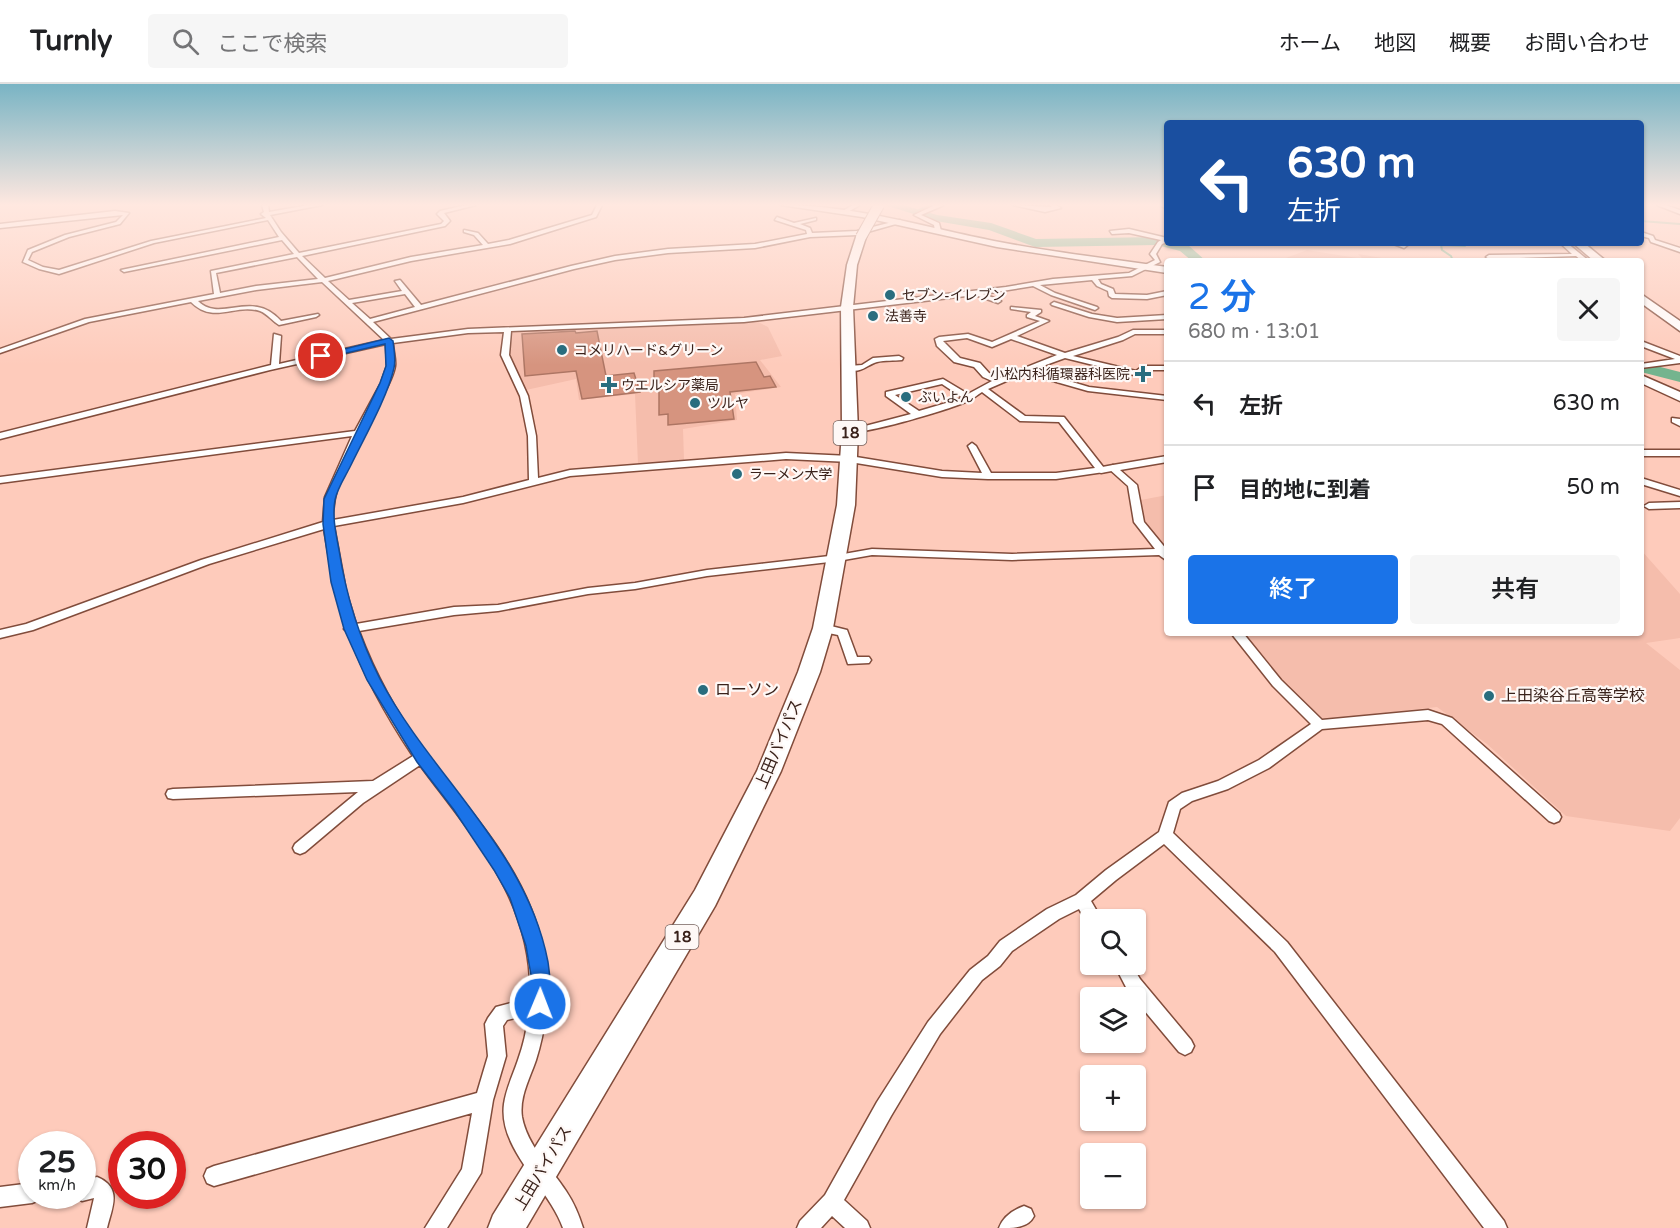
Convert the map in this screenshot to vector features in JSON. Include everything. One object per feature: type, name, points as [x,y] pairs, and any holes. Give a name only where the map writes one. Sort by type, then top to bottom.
[{"type":"highway","name":"上田バイパス","points":[[506,1228],[705,898],[791,720],[823,628],[838,558],[846,505],[850,459],[847,307],[854,258]]},
{"type":"highway","points":[[1644,299],[1680,327]]},
{"type":"main road","points":[[1092,258],[1164,270]]},
{"type":"main road","points":[[1644,380],[1680,397]]},
{"type":"street","points":[[27,258],[26,261],[41,268],[59,272],[102,258]]},
{"type":"street","points":[[124,270],[182,258]]},
{"type":"street","points":[[217,295],[213,272],[282,258]]},
{"type":"street","points":[[302,258],[389,341],[391,366],[330,499],[329,524],[338,582],[350,629],[374,680],[422,758],[500,865],[518,897],[535,946],[540,975],[540,1004],[536,1030],[516,1091],[512,1115],[516,1136],[564,1205],[573,1228]]},
{"type":"street","points":[[0,351],[72,324],[217,295],[323,280],[415,258]]},
{"type":"street","points":[[370,321],[613,258]]},
{"type":"street","points":[[0,436],[389,341],[468,331],[744,320],[1033,284],[1135,274],[1158,261],[1156,258]]},
{"type":"street","points":[[1094,278],[1099,285],[1111,290],[1113,296],[1147,297],[1164,293]]},
{"type":"street","points":[[398,281],[419,308]]},
{"type":"street","points":[[1033,284],[1053,294],[1095,308]]},
{"type":"street","points":[[348,302],[406,292]]},
{"type":"street","points":[[971,293],[998,301]]},
{"type":"street","points":[[193,300],[196,305],[217,313],[249,305],[275,316],[279,323],[316,315]]},
{"type":"street","points":[[1054,304],[1091,316],[1117,320],[1164,317]]},
{"type":"street","points":[[997,380],[986,375],[977,365],[957,360],[940,344],[939,339],[968,336],[992,345],[1046,321],[1029,316],[1039,311],[1013,308]]},
{"type":"street","points":[[1117,320],[1119,326],[1133,332],[1164,332]]},
{"type":"street","points":[[507,330],[505,355],[524,396],[532,436],[534,482]]},
{"type":"street","points":[[850,431],[868,429],[968,398],[997,380],[1026,371],[1047,360],[1112,344],[1133,332]]},
{"type":"street","points":[[275,367],[274,352],[278,344],[277,336]]},
{"type":"street","points":[[1012,337],[1066,356],[1138,374],[1143,368],[1164,368]]},
{"type":"street","points":[[1112,344],[1121,349]]},
{"type":"street","points":[[1644,344],[1680,360]]},
{"type":"street","points":[[849,368],[864,367],[873,360],[899,358]]},
{"type":"street","points":[[1644,366],[1680,360]]},
{"type":"street","points":[[1026,371],[1088,389],[1164,398]]},
{"type":"street","points":[[917,414],[889,394],[943,381],[968,398]]},
{"type":"street","points":[[983,389],[1023,419],[1061,419],[1101,470]]},
{"type":"street","points":[[0,480],[359,433]]},
{"type":"street","points":[[972,446],[988,476]]},
{"type":"street","points":[[1644,453],[1680,453]]},
{"type":"street","points":[[0,634],[29,627],[206,562],[329,524],[464,500],[570,473],[596,469],[786,456],[850,459],[942,474],[1056,476],[1164,460]]},
{"type":"street","points":[[1113,468],[1132,486],[1139,522],[1164,554]]},
{"type":"street","points":[[1644,482],[1680,493]]},
{"type":"street","points":[[1649,506],[1680,505]]},
{"type":"street","points":[[350,629],[454,611],[498,608],[588,591],[635,586],[706,573],[872,552],[1012,557],[1164,555]]},
{"type":"street","points":[[823,628],[843,633],[852,661],[864,660]]},
{"type":"street","points":[[1239,636],[1277,683],[1320,725]]},
{"type":"street","points":[[807,1228],[832,1202],[884,1109],[934,1028],[976,975],[994,961],[1006,946],[1053,914],[1082,900],[1111,874],[1166,835],[1174,806],[1187,797],[1223,785],[1264,764],[1320,725],[1428,714],[1447,721],[1554,817]]},
{"type":"street","points":[[300,848],[374,786],[422,758]]},
{"type":"street","points":[[173,794],[374,786]]},
{"type":"street","points":[[1166,835],[1281,947],[1497,1228]]},
{"type":"street","points":[[1082,900],[1087,909]]},
{"type":"street","points":[[1129,975],[1140,992],[1185,1046]]},
{"type":"street","points":[[435,1228],[471,1173],[484,1100],[497,1056],[494,1024],[502,1013],[540,1004]]},
{"type":"street","points":[[214,1176],[484,1100]]},
{"type":"street","points":[[96,1187],[105,1195],[97,1228]]},
{"type":"street","points":[[0,1197],[18,1195]]},
{"type":"street","points":[[832,1202],[860,1228]]},
{"type":"shaded area","points":[[756,321],[768,327],[782,356],[760,360],[781,387],[735,394],[737,420],[683,429],[684,460],[638,464],[635,394],[579,400],[576,379],[526,390],[509,356],[511,332]]},
{"type":"shaded area","points":[[1164,496],[1164,550],[1144,522],[1141,500]]},
{"type":"shaded area","name":"上田染谷丘高等学校","points":[[1644,553],[1680,594],[1680,638],[1646,643],[1680,670],[1680,818],[1670,831],[1566,816],[1487,744],[1437,707],[1325,720],[1284,684],[1244,636],[1644,636]]},
{"type":"building","name":"コメリハード&グリーン","points":[[575,331],[576,333],[597,331],[606,376],[634,373],[640,392],[582,399],[576,371],[525,376],[522,334]]},
{"type":"building","name":"ツルヤ","points":[[756,362],[764,377],[770,376],[776,387],[730,392],[734,419],[668,425],[668,414],[659,415],[659,390],[654,390],[654,371]]},
{"type":"waterway","points":[[1644,368],[1680,377]]},
{"type":"place","name":"セブン-イレブン","points":[[890,295]]},
{"type":"place","name":"法善寺","points":[[873,316]]},
{"type":"place","name":"コメリハード&グリーン","points":[[562,350]]},
{"type":"place","name":"小松内科循環器科医院","points":[[1143,374]]},
{"type":"place","name":"ウエルシア薬局","points":[[609,385]]},
{"type":"place","name":"ぶいよん","points":[[906,397]]},
{"type":"place","name":"ツルヤ","points":[[695,403]]},
{"type":"place","name":"ラーメン大学","points":[[737,474]]},
{"type":"place","name":"ローソン","points":[[703,690]]},
{"type":"place","name":"上田染谷丘高等学校","points":[[1489,696]]},
{"type":"route","points":[[321,356],[389,341],[391,366],[385,383],[359,433],[330,499],[329,524],[338,582],[350,629],[374,680],[422,758],[500,865],[524,909],[535,946],[540,975],[540,1004]]}]
